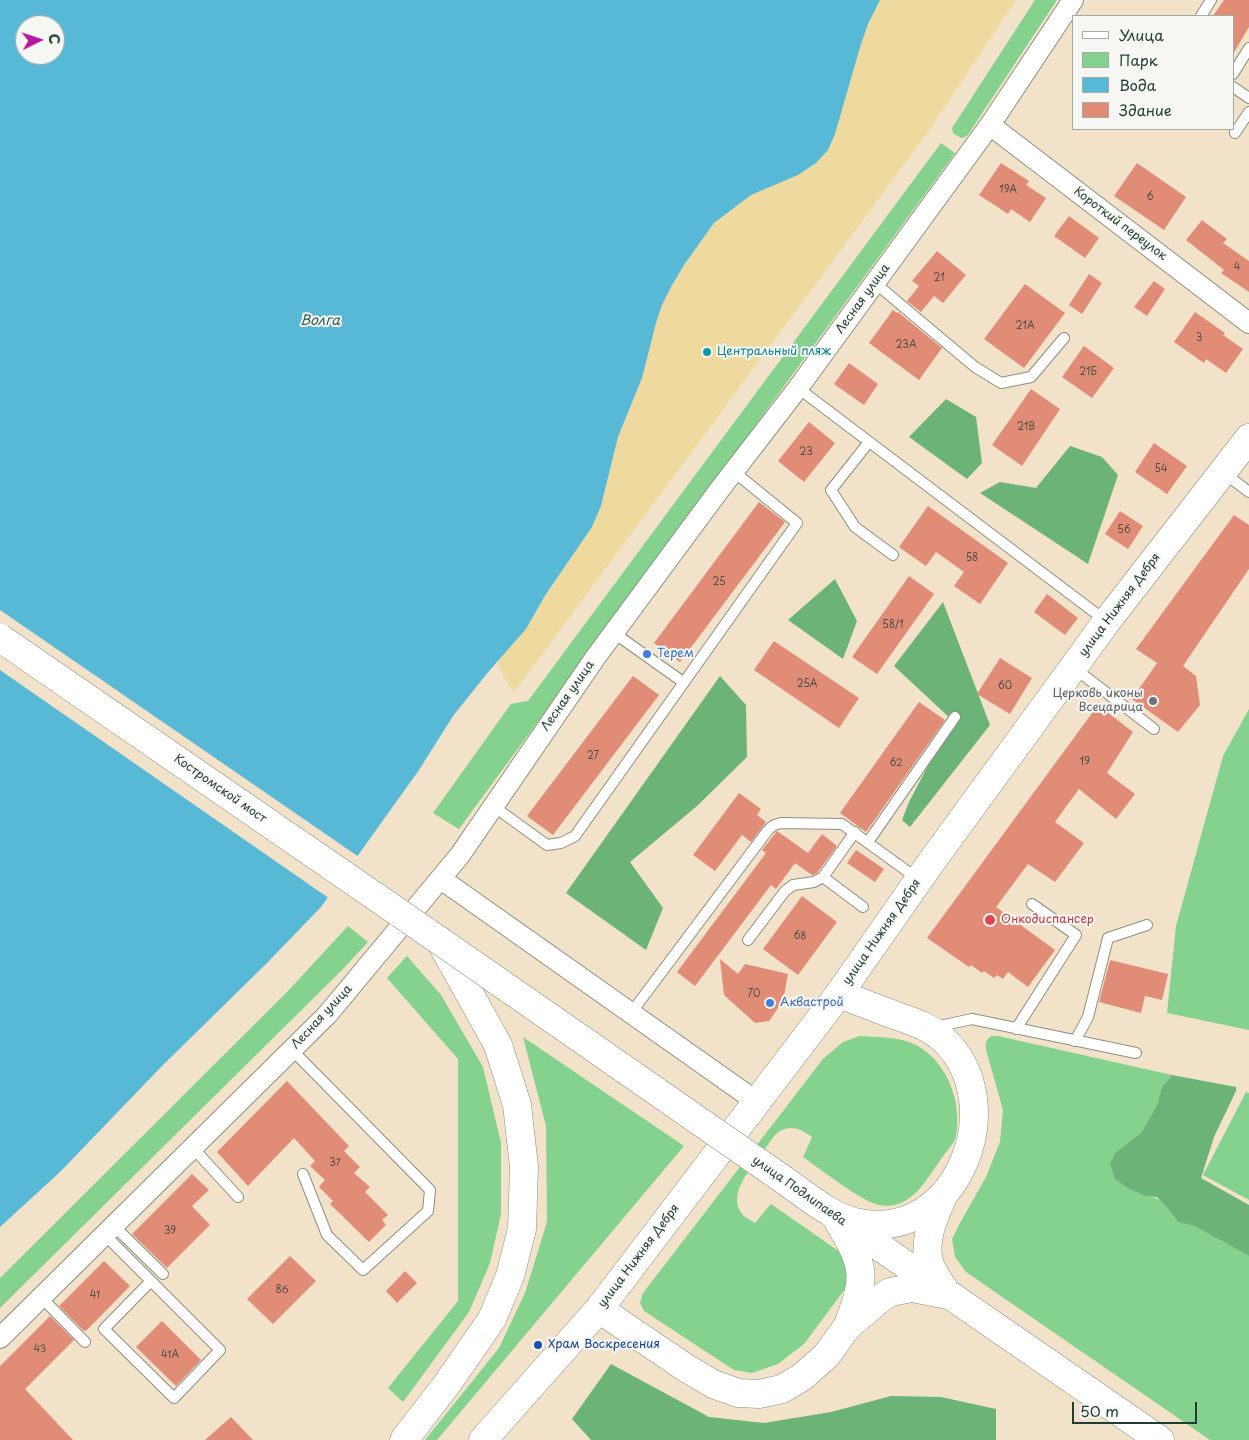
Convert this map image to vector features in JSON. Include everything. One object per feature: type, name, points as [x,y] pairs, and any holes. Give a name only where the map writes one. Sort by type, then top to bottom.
[{"type":"main road","name":"улица Нижняя Дебря","points":[[483,1440],[599,1308],[757,1102],[839,994],[919,880],[1107,621],[1249,438]]},
{"type":"main road","name":"Костромской мост","points":[[0,638],[440,941]]},
{"type":"main road","name":"улица Подлипаева","points":[[440,941],[948,1295],[1160,1440]]},
{"type":"main road","points":[[404,1440],[447,1384],[492,1319],[510,1276],[522,1229],[524,1167],[517,1105],[498,1045],[440,941]]},
{"type":"main road","points":[[839,994],[929,1028],[944,1039],[955,1054],[968,1078],[974,1107],[974,1129],[969,1152],[943,1196],[928,1236],[930,1263],[936,1277],[948,1295]]},
{"type":"main road","points":[[835,1216],[883,1225],[902,1222],[930,1208],[943,1196]]},
{"type":"main road","points":[[835,1216],[848,1237],[858,1259],[861,1272],[861,1288],[847,1326]]},
{"type":"main road","points":[[599,1308],[686,1368],[713,1384],[738,1393],[759,1394],[782,1389],[802,1377],[826,1356],[847,1326],[890,1292],[912,1288],[948,1295]]},
{"type":"street","name":"Лесная улица","points":[[0,1338],[327,1015],[441,879],[614,633],[733,472],[798,388],[990,125],[1073,0]]},
{"type":"street","name":"Короткий переулок","points":[[990,125],[1249,323]]},
{"type":"street","points":[[441,879],[757,1102]]},
{"type":"lane","points":[[1202,15],[1212,0]]},
{"type":"lane","points":[[1234,72],[1249,48]]},
{"type":"lane","points":[[1234,88],[1249,98]]},
{"type":"lane","points":[[1235,133],[1249,112]]},
{"type":"lane","points":[[875,283],[975,367],[1001,383],[1031,377],[1064,338]]},
{"type":"lane","points":[[798,388],[1107,621]]},
{"type":"lane","points":[[869,442],[831,490],[856,527],[893,556]]},
{"type":"lane","points":[[493,806],[547,845],[561,844],[574,836],[797,523],[733,472]]},
{"type":"lane","points":[[1223,473],[1249,492]]},
{"type":"lane","points":[[614,633],[683,682]]},
{"type":"lane","points":[[1073,667],[1154,729]]},
{"type":"lane","points":[[868,842],[955,717]]},
{"type":"lane","points":[[631,1013],[768,830],[774,825],[781,823],[837,823],[847,826],[919,880]]},
{"type":"lane","points":[[748,940],[789,887],[814,882],[823,877],[855,832]]},
{"type":"lane","points":[[823,877],[863,907]]},
{"type":"lane","points":[[1016,1029],[1076,935],[1032,904]]},
{"type":"lane","points":[[1075,1041],[1088,1017],[1108,938],[1147,925]]},
{"type":"lane","points":[[929,1028],[972,1019],[1136,1053]]},
{"type":"lane","points":[[292,1050],[430,1190],[428,1211],[363,1270],[327,1235],[304,1174]]},
{"type":"lane","points":[[193,1148],[238,1197]]},
{"type":"lane","points":[[109,1230],[163,1274]]},
{"type":"lane","points":[[109,1230],[151,1281],[220,1350],[174,1398],[104,1329],[151,1281]]},
{"type":"lane","points":[[41,1297],[85,1342]]},
{"type":"green space","points":[[1035,0],[1057,0],[967,136],[961,138],[953,133],[952,128]]},
{"type":"green space","points":[[941,143],[955,153],[459,829],[433,813],[511,704],[528,701]]},
{"type":"green space","points":[[946,399],[976,417],[982,463],[967,479],[909,437]]},
{"type":"green space","points":[[1070,446],[1102,457],[1118,475],[1088,564],[980,493],[1000,482],[1036,488]]},
{"type":"green space","points":[[835,579],[857,621],[843,659],[788,620]]},
{"type":"green space","points":[[943,602],[990,725],[910,827],[902,820],[909,802],[952,720],[894,666]]},
{"type":"green space","points":[[720,676],[746,705],[747,757],[697,806],[630,862],[663,908],[646,950],[566,893]]},
{"type":"green space","points":[[1249,709],[1249,1030],[1167,1013],[1176,926],[1223,756]]},
{"type":"green space","points":[[348,926],[368,942],[342,970],[0,1308],[0,1278],[287,992]]},
{"type":"green space","points":[[407,956],[441,995],[483,1067],[501,1143],[501,1214],[490,1263],[469,1312],[403,1402],[388,1388],[458,1301],[458,1059],[387,978]]},
{"type":"green space","points":[[860,1036],[903,1040],[922,1048],[933,1057],[942,1068],[954,1094],[957,1108],[955,1139],[916,1192],[909,1199],[890,1206],[872,1203],[862,1198],[803,1157],[812,1137],[805,1132],[789,1128],[780,1131],[774,1136],[746,1175],[739,1190],[738,1206],[742,1214],[755,1223],[771,1204],[840,1252],[848,1272],[845,1289],[804,1344],[778,1364],[752,1373],[734,1370],[644,1311],[640,1303],[643,1293],[823,1059],[843,1042]]},
{"type":"green space","points":[[991,1036],[1172,1075],[1162,1087],[1157,1105],[1141,1133],[1116,1152],[1146,1196],[1162,1201],[1178,1222],[1195,1225],[1249,1256],[1249,1440],[1210,1440],[966,1272],[955,1257],[952,1239],[986,1177],[1000,1142],[1003,1110],[986,1050],[986,1042]]},
{"type":"green space","points":[[523,1037],[684,1146],[437,1440],[425,1440],[499,1348],[525,1293],[547,1222],[546,1126]]},
{"type":"green space","points":[[1172,1075],[1236,1087],[1236,1091],[1214,1137],[1201,1178],[1249,1205],[1249,1256],[1195,1226],[1178,1222],[1157,1197],[1146,1196],[1129,1189],[1115,1179],[1110,1164],[1116,1152],[1141,1133],[1157,1105],[1162,1087]]},
{"type":"green space","points":[[1246,1092],[1249,1093],[1249,1200],[1203,1175]]},
{"type":"green space","points":[[611,1364],[709,1417],[764,1423],[831,1412],[891,1396],[941,1397],[996,1409],[996,1440],[591,1440],[572,1419]]},
{"type":"sand","name":"Центральный пляж","points":[[880,0],[1016,0],[928,132],[515,691],[508,685],[497,661],[526,629],[546,594],[592,527],[601,506],[618,437],[642,378],[656,323],[671,287],[714,223],[751,195],[798,175],[816,163],[835,134],[861,44],[868,24]]},
{"type":"water","name":"Волга","points":[[0,0],[880,0],[868,24],[861,44],[835,134],[828,150],[816,163],[798,175],[751,195],[714,223],[671,287],[656,323],[642,378],[618,437],[601,506],[592,527],[546,594],[526,629],[453,716],[419,770],[321,907],[162,1066],[60,1172],[0,1227]]},
{"type":"pier","points":[[0,610],[359,857],[330,899],[0,670]]},
{"type":"building","points":[[1224,0],[1249,0],[1249,27],[1234,52],[1234,15],[1214,15]]},
{"type":"building","points":[[1001,163],[1029,181],[1026,185],[1046,198],[1030,222],[1011,209],[1008,214],[979,195]]},
{"type":"building","points":[[1137,163],[1186,197],[1164,230],[1114,196]]},
{"type":"building","points":[[1069,216],[1099,238],[1085,258],[1054,236]]},
{"type":"building","points":[[1202,220],[1227,239],[1223,243],[1249,261],[1249,292],[1221,273],[1224,270],[1186,240]]},
{"type":"building","points":[[937,251],[966,275],[943,303],[934,296],[921,312],[907,301],[919,286],[912,281]]},
{"type":"building","points":[[1089,274],[1102,283],[1082,314],[1069,305]]},
{"type":"building","points":[[1154,281],[1165,289],[1147,316],[1134,307]]},
{"type":"building","points":[[1025,284],[1065,313],[1024,368],[984,339]]},
{"type":"building","points":[[893,310],[942,348],[919,380],[869,343]]},
{"type":"building","points":[[1195,312],[1225,333],[1223,335],[1243,349],[1226,373],[1206,359],[1204,363],[1174,342]]},
{"type":"building","points":[[1084,346],[1114,368],[1092,398],[1062,377]]},
{"type":"building","points":[[849,363],[878,384],[864,405],[834,384]]},
{"type":"building","points":[[1031,389],[1060,409],[1022,466],[992,445]]},
{"type":"building","points":[[809,422],[835,443],[804,482],[778,461]]},
{"type":"building","points":[[1154,443],[1187,466],[1167,494],[1135,472]]},
{"type":"building","points":[[759,502],[785,522],[680,662],[654,643]]},
{"type":"building","points":[[928,506],[1008,563],[980,604],[954,586],[964,572],[936,552],[926,566],[899,547]]},
{"type":"building","points":[[1120,511],[1143,526],[1128,549],[1105,534]]},
{"type":"building","points":[[1234,515],[1249,525],[1249,569],[1183,666],[1196,676],[1200,705],[1178,732],[1132,699],[1157,663],[1136,649]]},
{"type":"building","points":[[909,576],[934,594],[877,674],[852,657]]},
{"type":"building","points":[[1047,594],[1078,618],[1065,635],[1034,612]]},
{"type":"building","points":[[774,641],[859,698],[839,728],[754,670]]},
{"type":"building","points":[[1000,658],[1032,678],[1010,714],[977,694]]},
{"type":"building","points":[[633,676],[659,695],[553,835],[527,816]]},
{"type":"building","points":[[919,702],[945,720],[866,832],[840,813]]},
{"type":"building","points":[[1098,705],[1133,732],[1107,773],[1135,794],[1116,819],[1079,789],[1055,822],[1084,843],[1055,882],[1028,864],[996,907],[1055,950],[1028,987],[1008,972],[1003,979],[997,975],[994,978],[984,971],[982,973],[971,965],[969,967],[927,938]]},
{"type":"building","points":[[739,793],[761,809],[757,815],[766,822],[751,842],[742,835],[715,871],[693,855]]},
{"type":"building","points":[[777,831],[808,853],[822,834],[837,846],[817,873],[812,875],[795,863],[776,889],[771,885],[695,986],[677,972],[766,853],[762,850]]},
{"type":"building","points":[[856,850],[884,869],[875,882],[847,863]]},
{"type":"building","points":[[802,896],[837,922],[798,975],[763,949]]},
{"type":"building","points":[[720,959],[738,974],[745,964],[788,974],[783,1001],[769,1021],[755,1023],[724,995]]},
{"type":"building","points":[[1110,960],[1168,974],[1162,1000],[1145,996],[1141,1013],[1099,1002]]},
{"type":"building","points":[[287,1081],[349,1146],[344,1151],[360,1167],[354,1173],[370,1187],[365,1192],[388,1215],[382,1220],[386,1225],[369,1242],[330,1204],[333,1201],[319,1187],[325,1180],[310,1166],[315,1161],[294,1138],[248,1186],[217,1152]]},
{"type":"building","points":[[192,1174],[209,1190],[192,1206],[210,1225],[167,1268],[132,1234]]},
{"type":"building","points":[[290,1256],[316,1281],[273,1324],[247,1299]]},
{"type":"building","points":[[104,1261],[130,1286],[84,1331],[59,1306]]},
{"type":"building","points":[[405,1271],[417,1283],[397,1303],[386,1291]]},
{"type":"building","points":[[50,1316],[74,1340],[25,1389],[73,1440],[0,1440],[0,1366]]},
{"type":"building","points":[[162,1321],[201,1360],[176,1386],[136,1347]]},
{"type":"building","points":[[231,1417],[253,1440],[205,1440]]},
{"type":"place","name":"Центральный пляж","points":[[707,352]]},
{"type":"place","name":"Терем","points":[[647,654]]},
{"type":"place","name":"Церковь иконы Всецарица","points":[[1153,701]]},
{"type":"place","name":"Онкодиспансер","points":[[990,920]]},
{"type":"place","name":"Аквастрой","points":[[770,1003]]},
{"type":"place","name":"Храм Воскресения","points":[[538,1345]]}]
